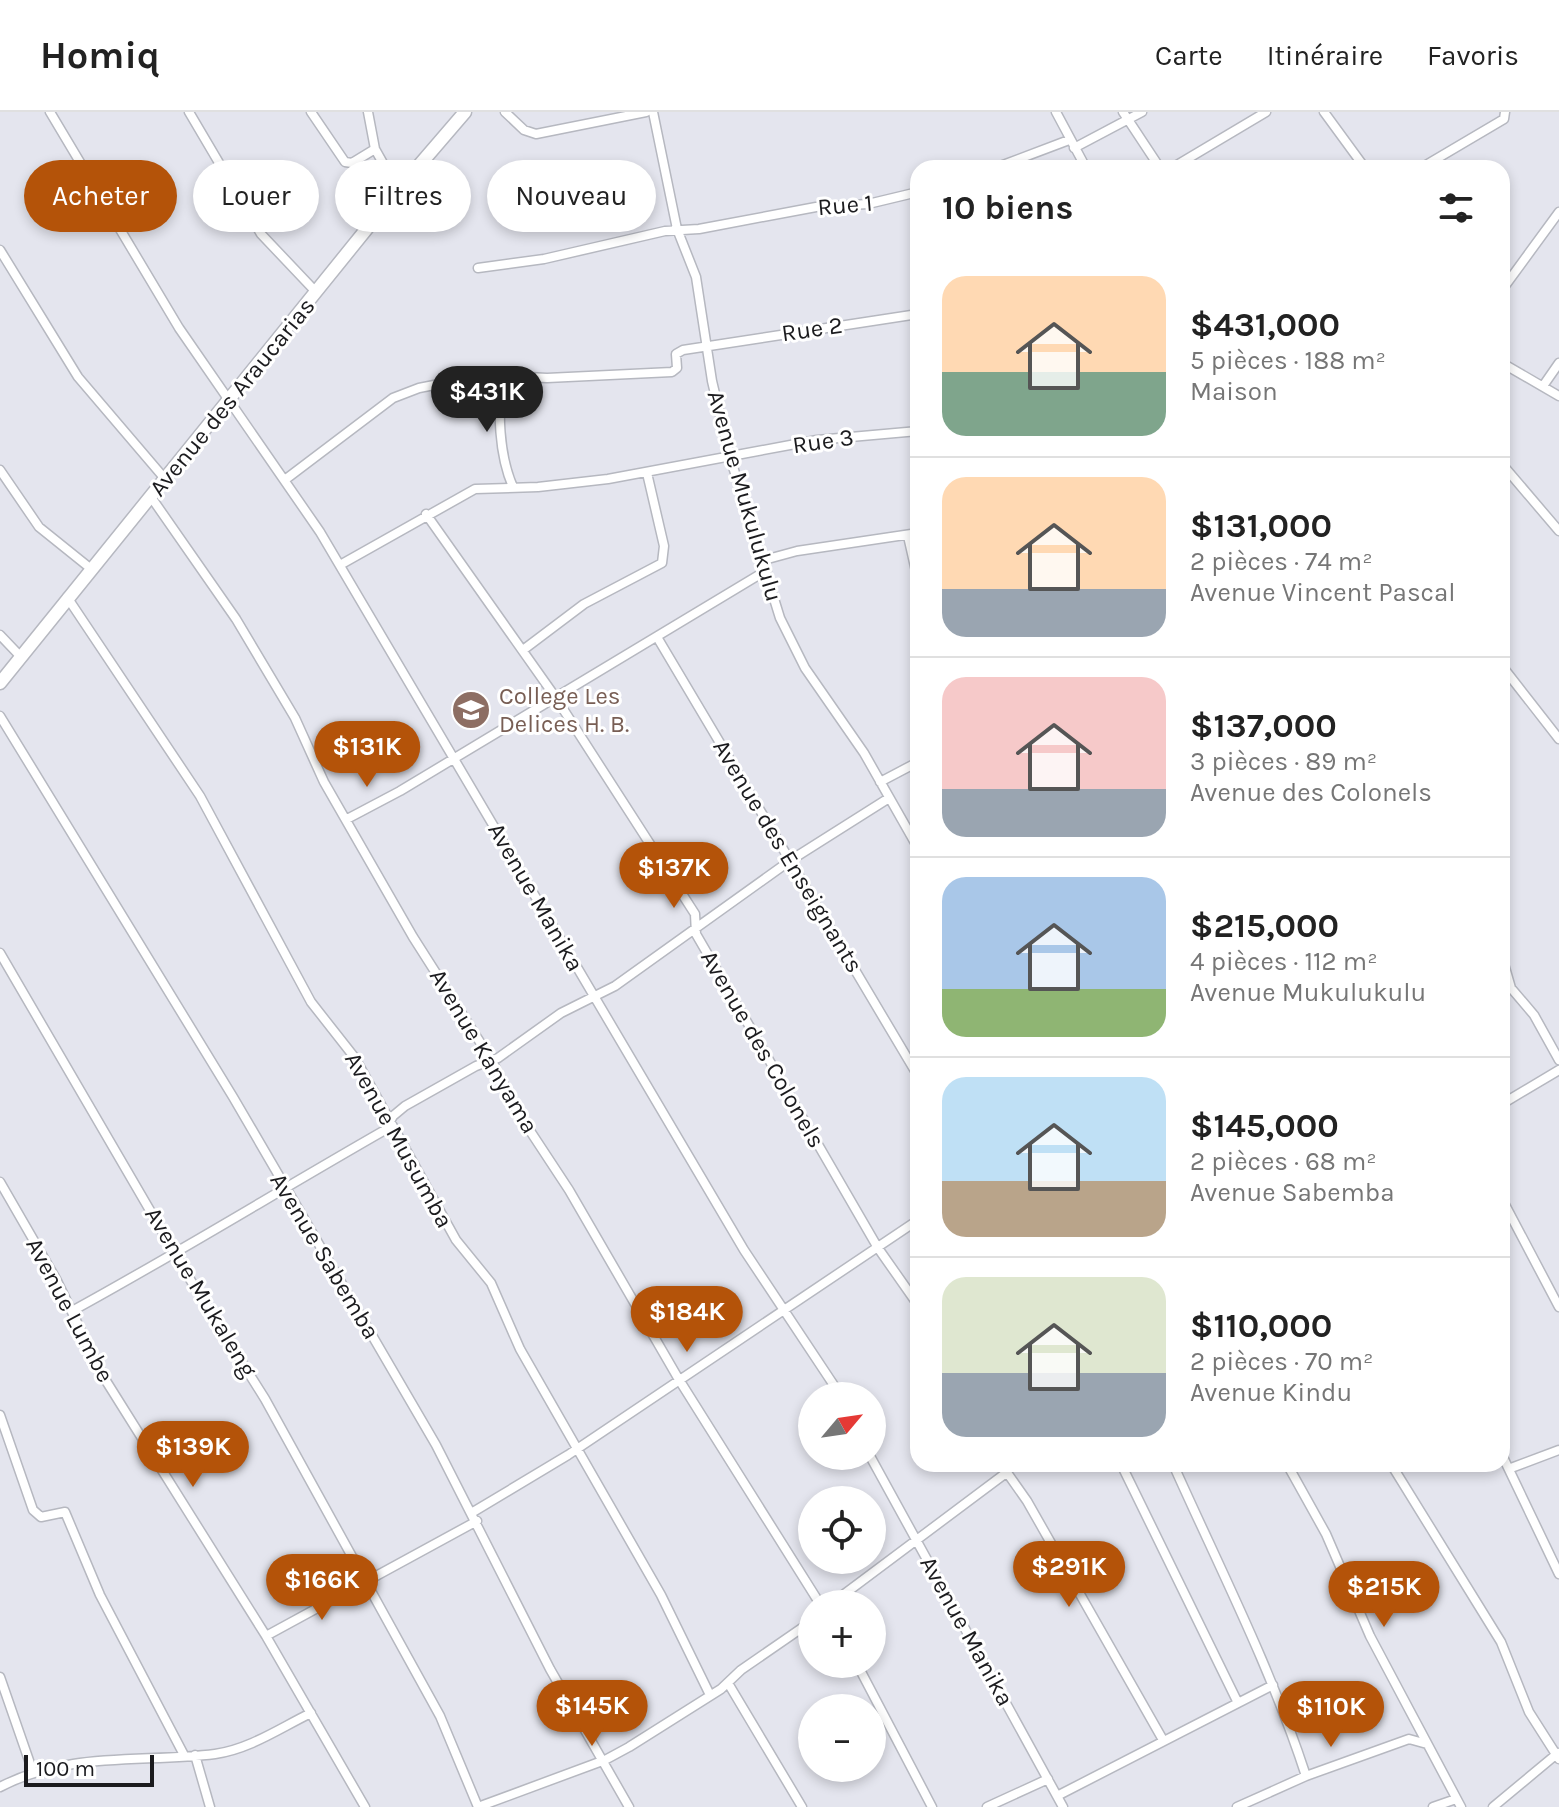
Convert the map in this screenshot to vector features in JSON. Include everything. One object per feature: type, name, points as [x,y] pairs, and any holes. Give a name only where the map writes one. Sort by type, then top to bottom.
[{"type":"street","name":"Avenue Manika","points":[[50,112],[171,316],[286,479],[340,565],[744,1250],[832,1382]]},
{"type":"street","points":[[189,112],[254,225],[270,247],[316,292]]},
{"type":"street","points":[[311,112],[345,162],[352,163],[375,149]]},
{"type":"street","points":[[368,112],[375,149],[381,160]]},
{"type":"street","name":"Avenue des Araucarias","points":[[424,160],[465,112]]},
{"type":"street","points":[[505,112],[524,130],[536,134],[646,112]]},
{"type":"street","name":"Avenue Mukulukulu","points":[[653,112],[677,229],[696,277],[730,457],[780,618],[795,651],[910,834]]},
{"type":"street","points":[[1056,112],[1081,160]]},
{"type":"street","points":[[1020,160],[1071,144],[1126,116],[1142,112]]},
{"type":"street","points":[[1185,160],[1266,112]]},
{"type":"street","points":[[1324,112],[1359,160]]},
{"type":"street","points":[[1436,160],[1484,134],[1504,119],[1505,112]]},
{"type":"street","points":[[1126,116],[1155,160]]},
{"type":"street","name":"Rue 1","points":[[478,268],[544,259],[677,229],[699,229],[816,207],[868,204],[910,194]]},
{"type":"street","points":[[1510,279],[1559,212]]},
{"type":"street","name":"Avenue des Araucarias","points":[[0,683],[364,232]]},
{"type":"street","points":[[0,250],[78,377],[165,479]]},
{"type":"street","name":"Rue 2","points":[[707,346],[910,315]]},
{"type":"street","points":[[286,479],[400,394],[479,375],[547,378],[672,372],[677,368],[678,352],[707,346]]},
{"type":"street","points":[[1543,386],[1559,363]]},
{"type":"street","points":[[1510,367],[1559,396]]},
{"type":"street","points":[[503,376],[500,395],[503,451],[513,487]]},
{"type":"street","name":"Rue 3","points":[[340,565],[468,491],[538,487],[647,473],[829,438],[910,432]]},
{"type":"street","points":[[0,470],[39,527],[90,568]]},
{"type":"street","points":[[523,650],[584,604],[662,563],[664,546],[647,473]]},
{"type":"street","points":[[1510,473],[1559,531]]},
{"type":"street","name":"Avenue Kanyama","points":[[151,497],[236,619],[295,718],[324,782],[413,937],[492,1061],[517,1111],[569,1190],[678,1378],[811,1590]]},
{"type":"street","name":"Avenue des Colonels","points":[[426,514],[556,698],[695,914],[695,928],[878,1248],[910,1294]]},
{"type":"street","points":[[347,819],[456,758],[657,637],[766,565],[815,548],[908,536],[910,545]]},
{"type":"street","name":"Avenue Musumba","points":[[67,597],[200,796],[311,1002],[355,1058],[456,1240],[491,1283],[520,1349],[661,1595],[710,1695]]},
{"type":"street","points":[[0,635],[21,657]]},
{"type":"street","name":"Avenue des Enseignants","points":[[657,637],[910,1062]]},
{"type":"street","points":[[1510,676],[1559,739]]},
{"type":"street","name":"Avenue Sabemba","points":[[0,716],[226,1084],[475,1517],[550,1669],[605,1760],[629,1807]]},
{"type":"street","points":[[880,782],[910,766]]},
{"type":"street","points":[[72,1311],[385,1130],[396,1113],[419,1097],[476,1066],[492,1061],[561,1013],[615,986],[791,860],[889,798]]},
{"type":"street","name":"Avenue Mukaleng","points":[[0,953],[175,1254],[265,1399],[451,1737],[478,1807]]},
{"type":"street","points":[[1510,985],[1534,1015],[1559,1060]]},
{"type":"street","points":[[1510,1099],[1559,1070]]},
{"type":"street","name":"Avenue Lumbe","points":[[0,1182],[72,1311],[103,1376],[266,1636],[365,1807]]},
{"type":"street","points":[[1510,1214],[1559,1307]]},
{"type":"street","points":[[266,1636],[364,1583],[475,1517],[678,1378],[910,1226]]},
{"type":"street","points":[[0,1415],[33,1510],[41,1517],[65,1512],[100,1595],[184,1755]]},
{"type":"street","points":[[1559,1450],[1511,1468],[1559,1574]]},
{"type":"street","name":"Avenue Manika","points":[[878,1470],[1063,1807]]},
{"type":"street","points":[[1125,1472],[1238,1703]]},
{"type":"street","points":[[1177,1472],[1216,1551],[1273,1685],[1306,1776]]},
{"type":"street","points":[[1291,1472],[1326,1534],[1370,1636],[1458,1803],[1433,1807]]},
{"type":"street","points":[[1396,1472],[1501,1642],[1529,1712],[1558,1756],[1493,1807]]},
{"type":"street","points":[[850,1590],[1006,1473],[1027,1501],[1163,1740]]},
{"type":"street","points":[[478,1807],[605,1760],[728,1683],[741,1670],[798,1631]]},
{"type":"street","points":[[0,1677],[33,1772]]},
{"type":"street","points":[[864,1678],[932,1807]]},
{"type":"street","points":[[728,1683],[802,1807]]},
{"type":"street","points":[[1057,1796],[1273,1685]]},
{"type":"street","points":[[0,1787],[33,1772],[89,1760],[214,1754],[249,1744],[311,1713]]},
{"type":"street","points":[[1237,1807],[1306,1776],[1409,1739],[1427,1745]]},
{"type":"street","points":[[195,1755],[210,1807]]},
{"type":"street","points":[[987,1807],[1048,1779]]},
{"type":"place","name":"College Les Delices H. B.","points":[[471,710]]}]
